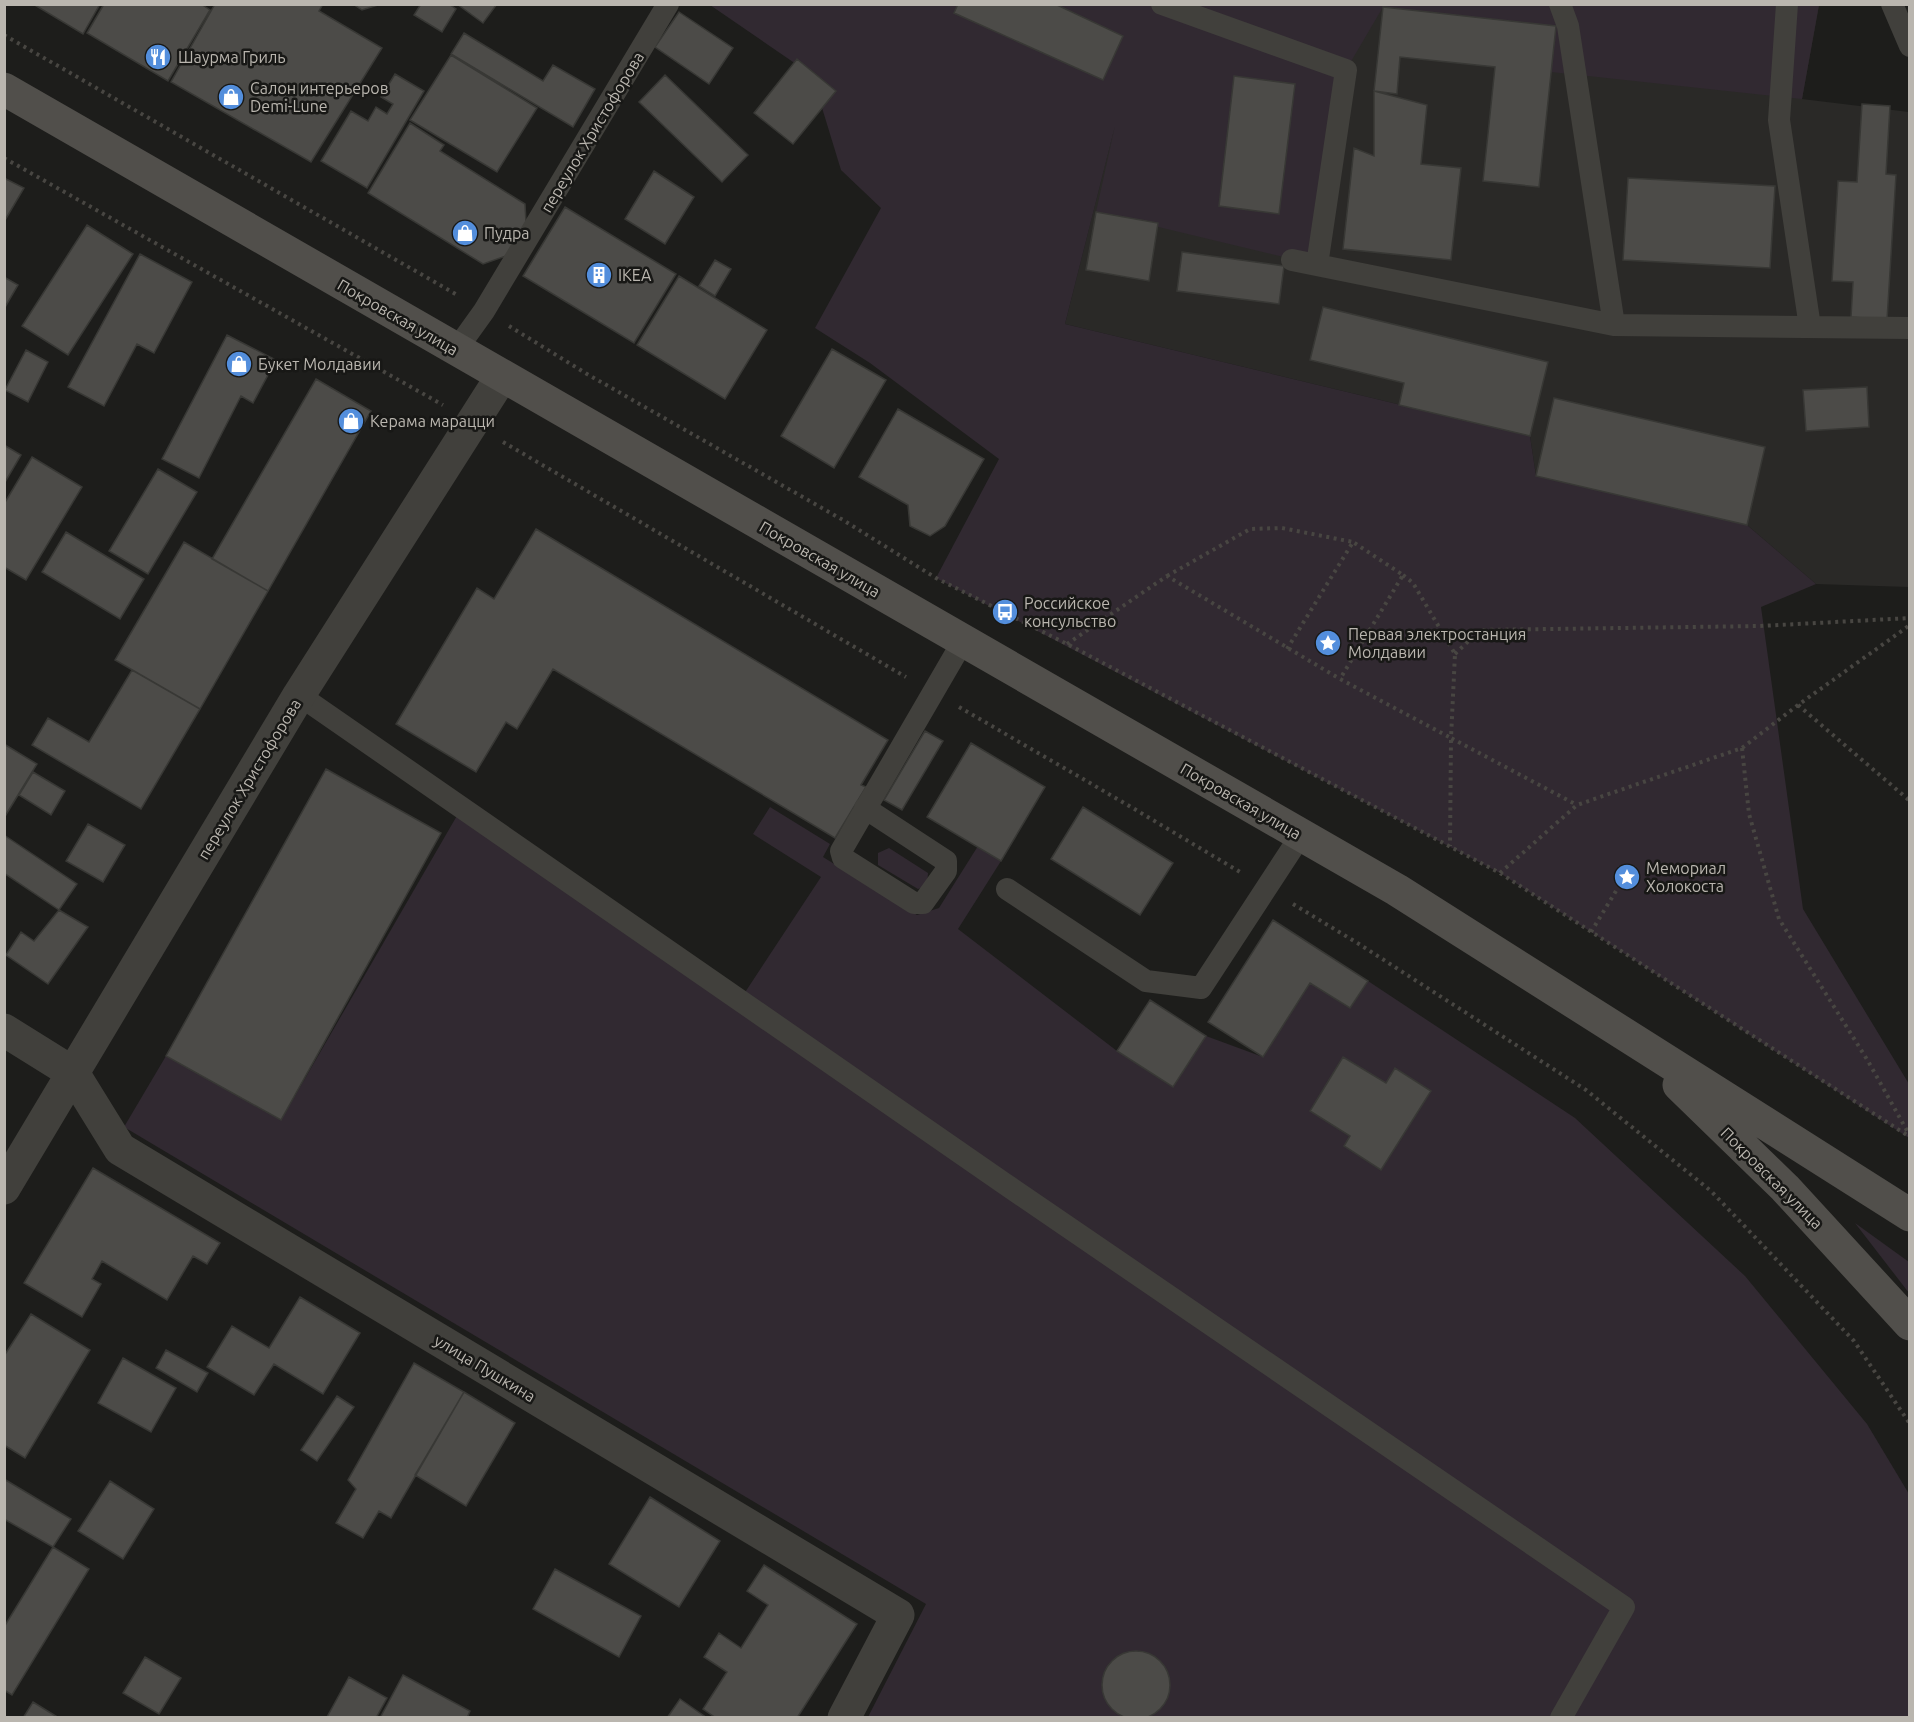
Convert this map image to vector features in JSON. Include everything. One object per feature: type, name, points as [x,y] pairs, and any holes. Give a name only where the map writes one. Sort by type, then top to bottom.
[{"type":"main road","name":"Покровская улица","points":[[4,89],[1397,890],[1910,1215]]},
{"type":"main road","name":"Покровская улица","points":[[1630,1038],[1785,1188],[1910,1324]]},
{"type":"street","name":"переулок Христофорова","points":[[4,1188],[299,695],[502,376]]},
{"type":"street","name":"улица Пушкина","points":[[4,1030],[73,1073],[120,1149],[898,1616],[844,1718]]},
{"type":"lane","name":"переулок Христофорова","points":[[456,350],[484,310],[668,4]]},
{"type":"lane","points":[[1162,4],[1346,70],[1317,265]]},
{"type":"lane","points":[[1560,4],[1568,26],[1614,325]]},
{"type":"lane","points":[[1787,4],[1779,120],[1810,327]]},
{"type":"lane","points":[[1892,4],[1910,46]]},
{"type":"lane","points":[[1292,260],[1614,325],[1910,328]]},
{"type":"lane","points":[[865,808],[946,861],[946,871],[923,903],[914,903],[843,858],[841,851],[865,808],[963,641]]},
{"type":"lane","points":[[299,695],[1005,1184],[1624,1607],[1561,1718]]},
{"type":"lane","points":[[1007,889],[1146,981],[1202,988],[1301,835]]},
{"type":"path","points":[[4,35],[484,310],[587,374],[843,520],[936,578],[1067,644],[1500,873],[1910,1136]]},
{"type":"path","points":[[4,158],[430,396],[536,463],[1126,804],[1359,944],[1586,1090],[1711,1191],[1854,1341],[1910,1424]]},
{"type":"path","points":[[1067,644],[1167,576],[1250,529],[1282,528],[1353,542],[1413,583],[1455,654],[1449,846]]},
{"type":"path","points":[[1287,649],[1353,542]]},
{"type":"path","points":[[1340,679],[1403,575]]},
{"type":"path","points":[[1167,576],[1340,679],[1577,805]]},
{"type":"path","points":[[1455,654],[1480,630],[1760,626],[1910,618]]},
{"type":"path","points":[[1500,873],[1577,805],[1742,748],[1910,625]]},
{"type":"path","points":[[1798,705],[1910,801]]},
{"type":"path","points":[[1742,748],[1749,814],[1779,919],[1868,1061],[1910,1136]]},
{"type":"path","points":[[1591,932],[1616,891]]},
{"type":"shaded area","points":[[710,5],[1819,5],[1802,99],[1551,72],[1556,26],[1383,7],[1346,70],[1317,265],[1096,212],[1115,126],[1065,324],[1530,436],[1536,476],[1747,525],[1816,584],[1761,607],[1803,909],[1909,1084],[1909,1138],[1500,873],[936,578],[999,459],[870,363],[815,328],[881,208],[841,170],[812,75]]},
{"type":"shaded area","points":[[929,5],[1819,5],[1802,99],[1909,112],[1909,587],[1816,584],[1747,525],[1536,476],[1530,436],[1065,324],[1123,93]]},
{"type":"shaded area","points":[[462,807],[740,1000],[821,877],[753,834],[770,807],[830,844],[823,857],[917,915],[939,908],[978,846],[1001,861],[958,929],[1117,1051],[1173,1087],[1206,1036],[1263,1057],[1310,983],[1350,1008],[1368,981],[1575,1118],[1745,1276],[1867,1424],[1909,1494],[1909,1717],[868,1717],[926,1604],[124,1127],[166,1056],[281,1120]]},
{"type":"shaded area","points":[[889,848],[928,873],[927,886],[918,889],[878,865],[878,853]]},
{"type":"shaded area","points":[[1855,1223],[1909,1262],[1909,1293]]},
{"type":"building","points":[[33,4],[100,4],[83,34]]},
{"type":"building","points":[[104,4],[201,4],[210,10],[168,81],[87,33]]},
{"type":"building","points":[[215,4],[323,4],[319,11],[382,48],[311,162],[171,82]]},
{"type":"building","points":[[353,4],[381,4],[362,10]]},
{"type":"building","points":[[421,4],[449,4],[456,9],[442,32],[414,15]]},
{"type":"building","points":[[457,4],[497,4],[483,23]]},
{"type":"building","points":[[958,4],[1055,4],[1123,36],[1103,80],[954,13]]},
{"type":"building","points":[[1383,7],[1556,26],[1539,187],[1483,181],[1495,67],[1400,57],[1397,94],[1374,91]]},
{"type":"building","points":[[679,12],[733,48],[709,84],[655,47]]},
{"type":"building","points":[[464,33],[543,81],[553,65],[595,89],[573,127],[451,54]]},
{"type":"building","points":[[451,55],[537,108],[497,172],[410,120]]},
{"type":"building","points":[[797,59],[836,91],[793,144],[754,113]]},
{"type":"building","points":[[395,74],[424,91],[367,188],[321,161],[351,111],[368,121],[376,107],[387,114],[393,104],[381,97]]},
{"type":"building","points":[[665,75],[748,155],[722,182],[639,102]]},
{"type":"building","points":[[1234,76],[1295,84],[1279,214],[1219,206]]},
{"type":"building","points":[[1374,91],[1427,105],[1421,164],[1461,168],[1451,260],[1343,249],[1354,148],[1374,156]]},
{"type":"building","points":[[1862,104],[1890,106],[1886,174],[1896,175],[1887,320],[1851,317],[1853,282],[1832,281],[1838,181],[1857,182]]},
{"type":"building","points":[[410,123],[444,145],[440,151],[525,204],[526,223],[506,256],[483,264],[368,193]]},
{"type":"building","points":[[654,171],[694,197],[665,244],[625,219]]},
{"type":"building","points":[[4,178],[24,188],[4,222]]},
{"type":"building","points":[[1628,178],[1775,186],[1770,268],[1623,260]]},
{"type":"building","name":"IKEA","points":[[565,207],[676,274],[634,343],[523,276]]},
{"type":"building","points":[[1096,212],[1158,223],[1149,281],[1086,270]]},
{"type":"building","points":[[87,225],[133,254],[68,355],[22,326]]},
{"type":"building","points":[[1182,252],[1284,266],[1279,304],[1177,291]]},
{"type":"building","points":[[140,254],[192,282],[154,353],[137,344],[104,406],[68,387]]},
{"type":"building","points":[[715,260],[731,269],[715,296],[699,286]]},
{"type":"building","points":[[679,276],[767,330],[725,399],[637,345]]},
{"type":"building","points":[[4,277],[18,285],[4,309]]},
{"type":"building","points":[[1323,307],[1548,362],[1530,436],[1399,405],[1404,383],[1310,360]]},
{"type":"building","points":[[227,335],[276,360],[253,403],[241,396],[199,478],[162,459]]},
{"type":"building","points":[[832,349],[886,380],[834,468],[781,436]]},
{"type":"building","points":[[26,350],[48,362],[28,402],[5,390]]},
{"type":"building","points":[[316,379],[371,411],[268,591],[212,559]]},
{"type":"building","points":[[1867,387],[1869,427],[1806,431],[1803,390]]},
{"type":"building","points":[[1554,398],[1765,447],[1747,525],[1536,476]]},
{"type":"building","points":[[898,409],[984,459],[945,526],[930,536],[910,526],[908,505],[859,477]]},
{"type":"building","points":[[4,445],[21,455],[4,484]]},
{"type":"building","points":[[32,457],[82,487],[26,580],[4,567],[4,504]]},
{"type":"building","points":[[158,469],[197,492],[148,574],[109,551]]},
{"type":"building","points":[[536,529],[888,740],[861,785],[866,787],[835,838],[553,669],[517,729],[506,722],[476,772],[396,724],[477,588],[494,599]]},
{"type":"building","points":[[66,532],[144,579],[120,619],[42,572]]},
{"type":"building","points":[[184,542],[268,591],[200,709],[115,660]]},
{"type":"building","points":[[132,670],[200,709],[141,809],[32,745],[48,718],[89,742]]},
{"type":"building","points":[[925,731],[943,741],[902,810],[884,800]]},
{"type":"building","points":[[971,743],[1045,787],[1001,861],[927,817]]},
{"type":"building","points":[[4,744],[37,764],[4,818]]},
{"type":"building","points":[[326,769],[441,833],[281,1120],[166,1056]]},
{"type":"building","points":[[33,772],[65,791],[51,815],[19,795]]},
{"type":"building","points":[[1083,807],[1173,863],[1140,915],[1051,859]]},
{"type":"building","points":[[88,824],[125,845],[103,882],[66,861]]},
{"type":"building","points":[[4,835],[77,884],[59,910],[4,873]]},
{"type":"building","points":[[59,910],[88,927],[48,984],[6,955],[21,932],[34,941]]},
{"type":"building","points":[[1273,920],[1368,981],[1350,1008],[1310,983],[1263,1057],[1208,1022]]},
{"type":"building","points":[[1150,1000],[1206,1036],[1173,1087],[1117,1051]]},
{"type":"building","points":[[1343,1057],[1386,1083],[1395,1068],[1431,1091],[1381,1170],[1344,1146],[1350,1136],[1310,1111]]},
{"type":"building","points":[[93,1168],[220,1243],[207,1264],[193,1256],[167,1300],[102,1261],[92,1279],[101,1284],[82,1317],[24,1283]]},
{"type":"building","points":[[300,1297],[360,1333],[323,1394],[274,1364],[254,1395],[207,1367],[232,1326],[269,1348]]},
{"type":"building","points":[[31,1314],[90,1350],[25,1458],[4,1445],[4,1356]]},
{"type":"building","points":[[166,1350],[208,1373],[197,1392],[156,1368]]},
{"type":"building","points":[[123,1358],[176,1388],[151,1432],[98,1403]]},
{"type":"building","points":[[414,1363],[464,1392],[391,1518],[379,1511],[363,1538],[336,1523],[356,1489],[348,1480]]},
{"type":"building","points":[[464,1392],[515,1423],[466,1506],[415,1475]]},
{"type":"building","points":[[337,1396],[354,1407],[317,1461],[301,1450]]},
{"type":"building","points":[[4,1479],[71,1519],[53,1547],[4,1519]]},
{"type":"building","points":[[110,1481],[154,1509],[123,1559],[78,1531]]},
{"type":"building","points":[[650,1497],[720,1541],[679,1607],[609,1564]]},
{"type":"building","points":[[53,1547],[89,1569],[12,1695],[4,1690],[4,1627]]},
{"type":"building","points":[[764,1565],[857,1624],[797,1718],[716,1718],[703,1709],[727,1672],[704,1657],[719,1633],[741,1648],[768,1605],[747,1591]]},
{"type":"building","points":[[555,1569],[641,1616],[619,1657],[533,1609]]},
{"type":"building","points":[[1129,1651],[1143,1651],[1155,1656],[1165,1666],[1170,1685],[1165,1704],[1155,1714],[1143,1719],[1129,1719],[1117,1714],[1107,1704],[1102,1692],[1102,1678],[1107,1666],[1117,1656]]},
{"type":"building","points":[[145,1657],[181,1678],[159,1714],[123,1693]]},
{"type":"building","points":[[403,1675],[470,1711],[467,1718],[380,1718]]},
{"type":"building","points":[[349,1677],[387,1698],[376,1718],[327,1717]]},
{"type":"building","points":[[680,1699],[707,1718],[667,1718]]},
{"type":"building","points":[[33,1702],[59,1718],[23,1718]]},
{"type":"place","name":"Шаурма Гриль","points":[[158,57]]},
{"type":"place","name":"Салон интерьеров Demi-Lune","points":[[231,97]]},
{"type":"place","name":"Пудра","points":[[465,233]]},
{"type":"place","name":"IKEA","points":[[599,275]]},
{"type":"place","name":"Букет Молдавии","points":[[239,364]]},
{"type":"place","name":"Керама марацци","points":[[351,421]]},
{"type":"place","name":"Российское консульство","points":[[1005,612]]},
{"type":"place","name":"Первая электростанция Молдавии","points":[[1328,643]]},
{"type":"place","name":"Мемориал Холокоста","points":[[1627,877]]}]
